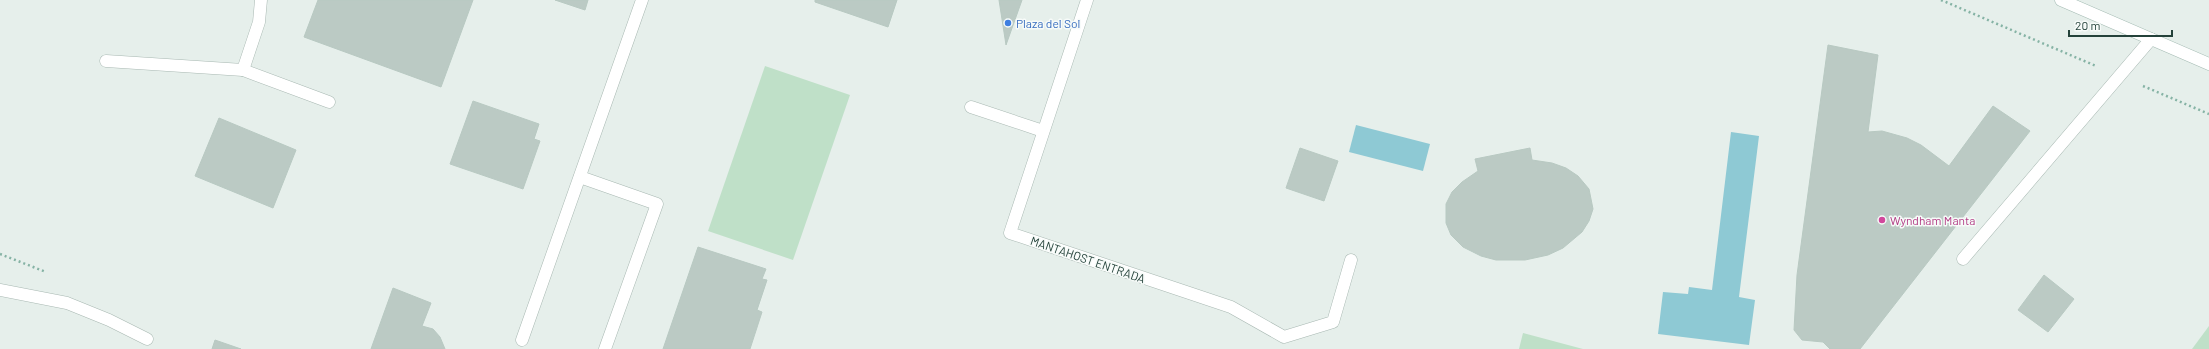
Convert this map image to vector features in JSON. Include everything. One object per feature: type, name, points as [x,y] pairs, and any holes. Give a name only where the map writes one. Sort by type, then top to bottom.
[{"type":"street","points":[[243,70],[259,22],[261,0]]},
{"type":"street","points":[[522,340],[642,0]]},
{"type":"street","name":"MANTAHOST ENTRADA","points":[[1087,0],[1010,233],[1231,307],[1284,338],[1333,322],[1351,260]]},
{"type":"street","points":[[2061,0],[2209,64]]},
{"type":"street","points":[[1963,259],[2121,77],[2151,39]]},
{"type":"street","points":[[106,61],[243,70],[329,102]]},
{"type":"street","points":[[971,107],[1043,131]]},
{"type":"street","points":[[580,177],[657,204],[605,349]]},
{"type":"street","points":[[0,290],[66,304],[109,320],[147,339]]},
{"type":"path","points":[[1941,0],[2209,114]]},
{"type":"path","points":[[0,254],[48,273]]},
{"type":"green space","points":[[765,66],[850,95],[793,260],[708,231]]},
{"type":"green space","points":[[2209,326],[2209,349],[2192,349]]},
{"type":"green space","points":[[1523,333],[1583,349],[1519,349]]},
{"type":"water","points":[[1356,125],[1430,144],[1423,171],[1349,152]]},
{"type":"water","points":[[1731,132],[1759,136],[1739,297],[1755,300],[1749,345],[1658,334],[1663,292],[1688,294],[1689,287],[1712,290]]},
{"type":"building","points":[[318,0],[473,0],[441,87],[304,37]]},
{"type":"building","points":[[555,0],[588,0],[585,10]]},
{"type":"building","points":[[815,0],[897,0],[888,27],[815,2]]},
{"type":"building","name":"Plaza del Sol","points":[[999,0],[1022,0],[1006,45]]},
{"type":"building","name":"Wyndham Manta","points":[[1828,45],[1878,55],[1868,132],[1882,131],[1907,138],[1921,145],[1949,166],[1993,106],[2030,131],[1860,349],[1830,349],[1823,342],[1802,340],[1794,330],[1797,275]]},
{"type":"building","points":[[473,101],[539,124],[534,139],[540,141],[523,189],[450,164]]},
{"type":"building","points":[[219,118],[296,150],[273,208],[195,176]]},
{"type":"building","points":[[1300,148],[1338,161],[1324,201],[1286,188]]},
{"type":"building","points":[[1530,148],[1532,160],[1552,163],[1566,168],[1578,176],[1589,189],[1593,209],[1589,221],[1582,232],[1563,248],[1548,255],[1525,260],[1496,260],[1481,256],[1463,247],[1451,235],[1446,223],[1446,204],[1452,192],[1462,182],[1478,171],[1475,159]]},
{"type":"building","points":[[698,247],[766,269],[762,279],[767,280],[757,310],[762,312],[750,349],[663,349]]},
{"type":"building","points":[[2044,275],[2074,299],[2048,332],[2018,310]]},
{"type":"building","points":[[393,288],[431,303],[422,326],[433,329],[440,337],[445,349],[371,349]]},
{"type":"building","points":[[215,340],[241,349],[212,349]]},
{"type":"place","name":"Plaza del Sol","points":[[1008,23]]},
{"type":"place","name":"Wyndham Manta","points":[[1882,220]]}]
